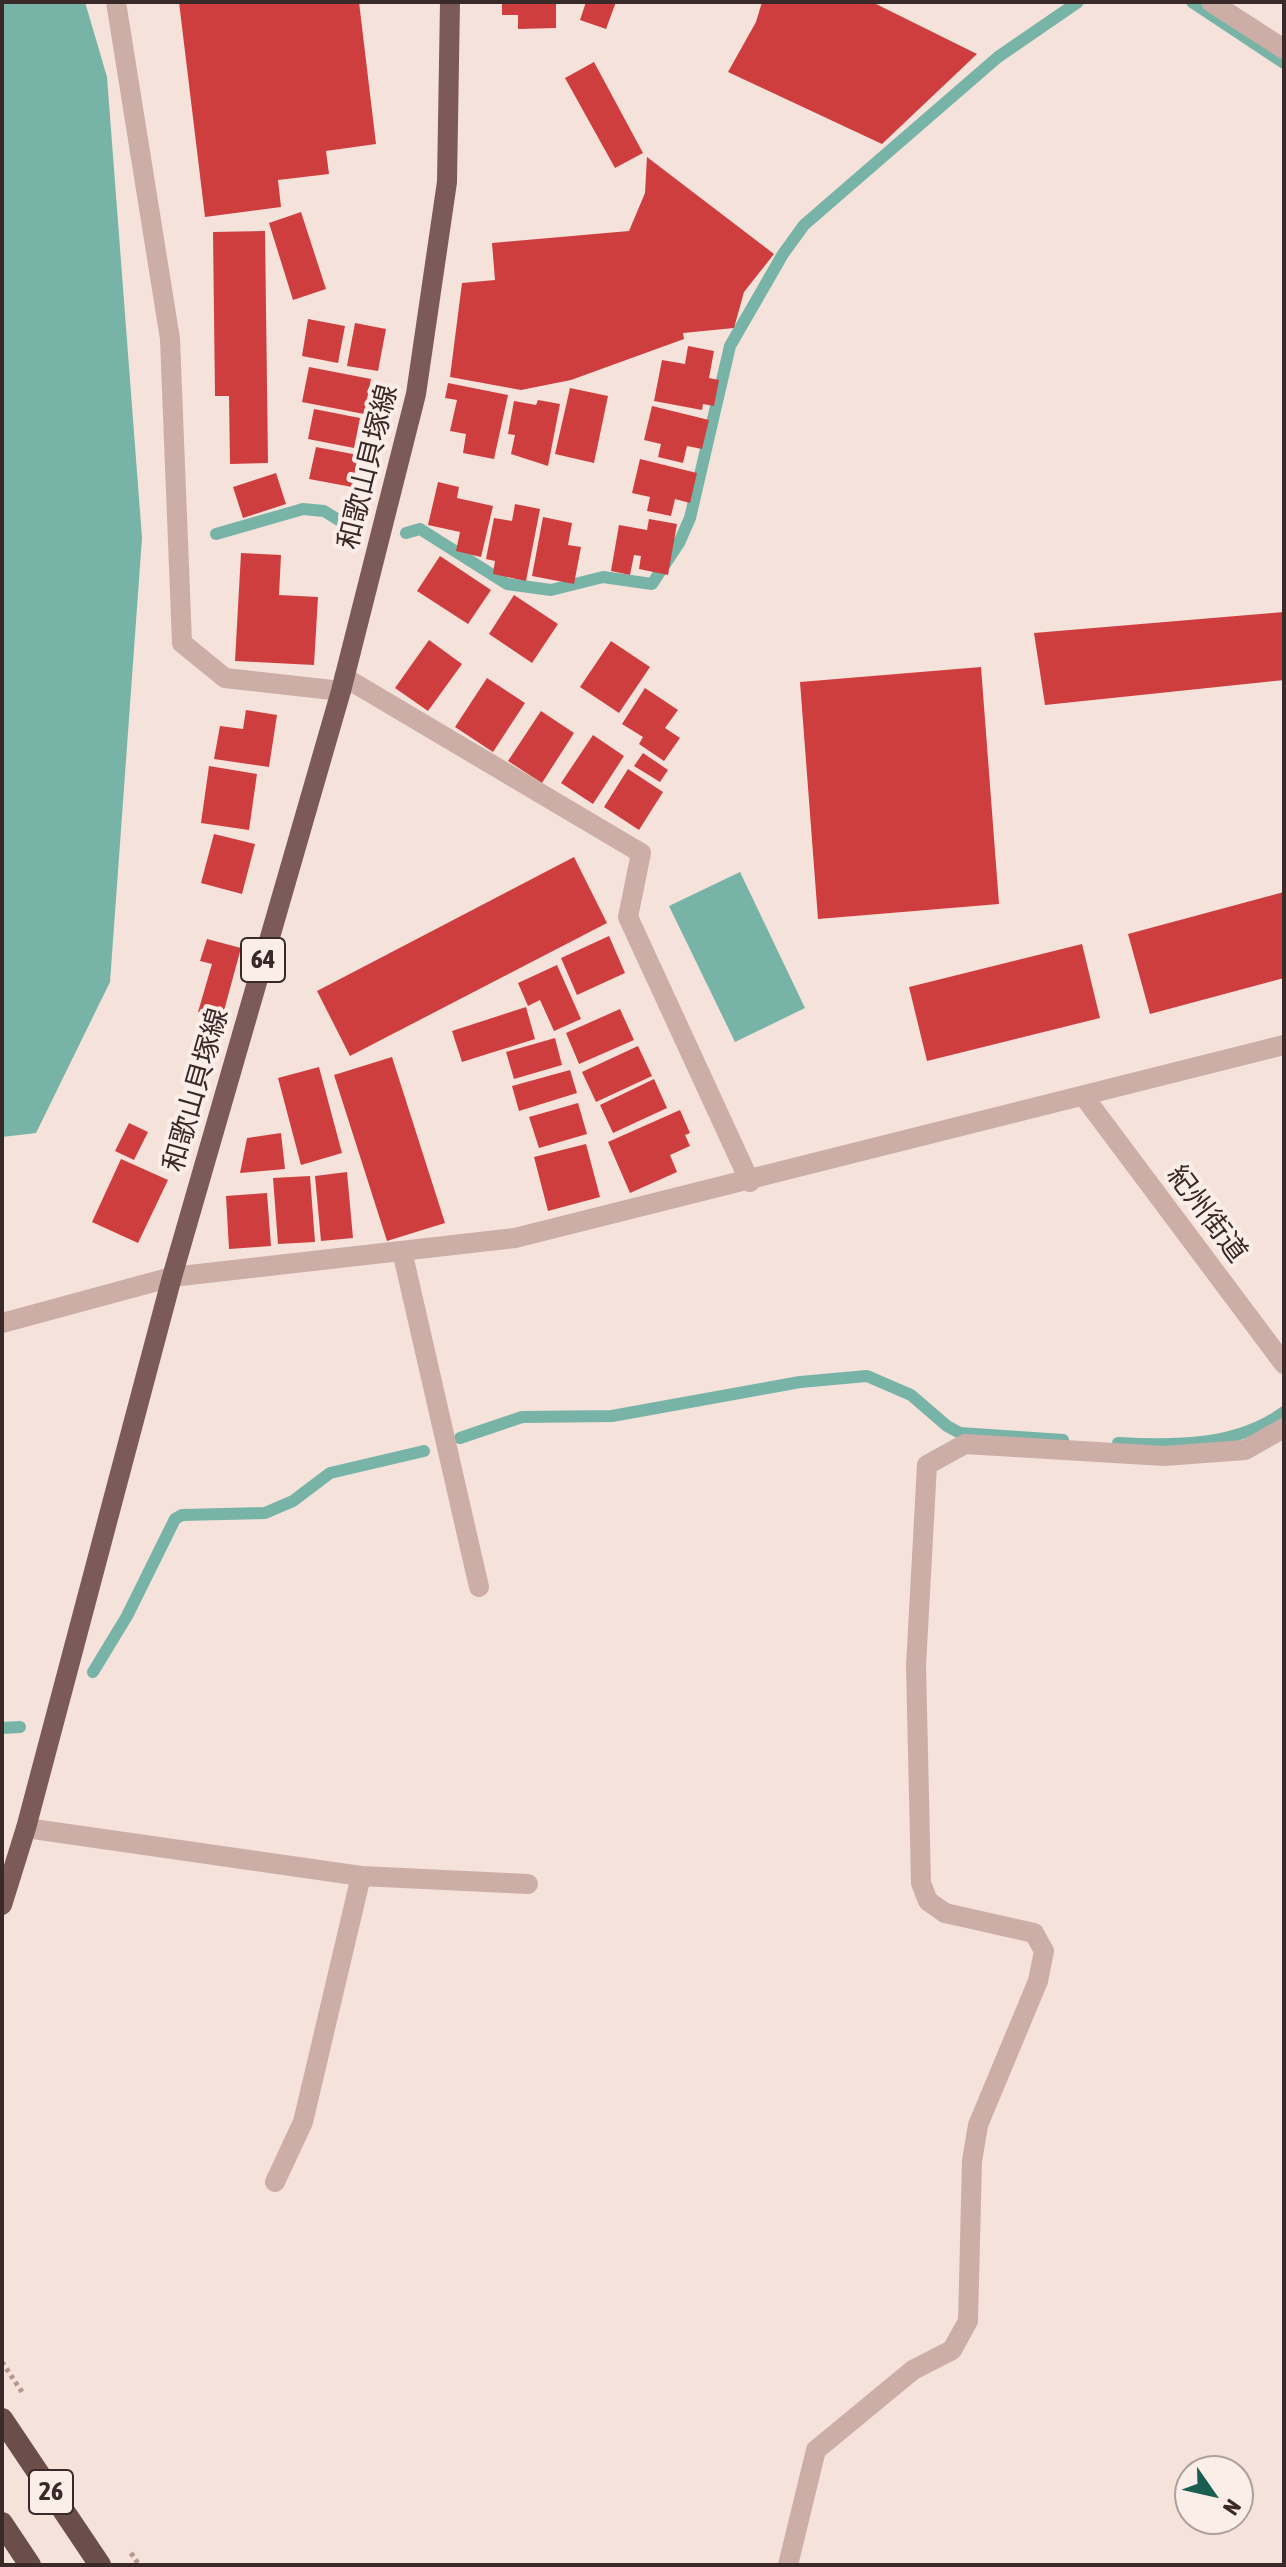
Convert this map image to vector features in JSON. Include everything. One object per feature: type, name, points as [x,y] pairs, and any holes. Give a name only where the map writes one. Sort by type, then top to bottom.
[{"type":"highway","name":"26","points":[[2,2419],[100,2565]]},
{"type":"highway","name":"26","points":[[2,2523],[30,2565]]},
{"type":"main road","name":"和歌山貝塚線","points":[[2,1905],[26,1828],[172,1277],[342,684],[416,394],[447,182],[450,2]]},
{"type":"street","points":[[116,2],[170,339],[182,643],[225,678],[342,684],[641,853],[628,917],[750,1182]]},
{"type":"street","points":[[1211,2],[1284,49]]},
{"type":"street","points":[[2,1323],[172,1277],[515,1238],[1085,1098],[1284,1045]]},
{"type":"street","name":"紀州街道","points":[[1085,1098],[1284,1364]]},
{"type":"street","points":[[402,1251],[479,1587]]},
{"type":"street","points":[[788,2565],[816,2450],[913,2370],[952,2350],[968,2321],[972,2161],[978,2125],[1038,1981],[1044,1951],[1034,1933],[945,1913],[928,1901],[921,1883],[916,1666],[927,1465],[965,1444],[1164,1456],[1245,1450],[1284,1428]]},
{"type":"street","points":[[26,1828],[361,1876],[528,1884]]},
{"type":"street","points":[[275,2182],[303,2122],[361,1876]]},
{"type":"water","points":[[2,2],[85,2],[107,77],[142,538],[110,982],[36,1133],[2,1137]]},
{"type":"water","points":[[740,872],[805,1008],[735,1042],[669,906]]},
{"type":"building","points":[[179,2],[359,2],[376,144],[326,151],[329,174],[278,180],[281,207],[205,217]]},
{"type":"building","points":[[502,2],[556,2],[556,28],[518,29],[518,15],[502,15]]},
{"type":"building","points":[[586,2],[616,2],[606,29],[580,20]]},
{"type":"building","points":[[762,2],[872,2],[977,54],[882,144],[728,72],[756,22]]},
{"type":"building","points":[[594,62],[643,153],[615,168],[565,78]]},
{"type":"building","points":[[647,157],[774,254],[744,292],[734,328],[683,333],[684,339],[571,380],[521,390],[450,377],[462,283],[495,280],[492,243],[629,231],[645,193]]},
{"type":"building","points":[[301,212],[326,289],[293,300],[269,223]]},
{"type":"building","points":[[265,231],[268,463],[230,464],[229,396],[215,396],[213,232]]},
{"type":"building","points":[[308,319],[345,326],[338,363],[302,356]]},
{"type":"building","points":[[355,323],[386,329],[378,371],[347,366]]},
{"type":"building","points":[[688,346],[714,351],[709,378],[719,380],[714,406],[703,404],[702,410],[654,401],[662,360],[685,364]]},
{"type":"building","points":[[309,367],[371,379],[364,414],[302,402]]},
{"type":"building","points":[[448,383],[508,395],[494,459],[463,453],[466,434],[450,431],[457,400],[445,398]]},
{"type":"building","points":[[570,388],[608,396],[594,463],[555,454]]},
{"type":"building","points":[[538,400],[560,404],[548,466],[511,454],[515,435],[508,434],[514,401],[536,405]]},
{"type":"building","points":[[652,406],[709,420],[702,449],[687,446],[683,463],[658,457],[661,444],[644,440]]},
{"type":"building","points":[[314,409],[360,418],[354,448],[308,439]]},
{"type":"building","points":[[316,447],[358,455],[352,487],[309,479]]},
{"type":"building","points":[[640,459],[697,473],[690,503],[675,499],[671,516],[647,511],[650,497],[632,493]]},
{"type":"building","points":[[276,473],[286,504],[243,518],[233,487]]},
{"type":"building","points":[[438,482],[459,487],[457,498],[493,506],[481,557],[456,551],[460,532],[428,525]]},
{"type":"building","points":[[515,504],[540,509],[526,581],[493,574],[495,561],[486,559],[494,518],[512,521]]},
{"type":"building","points":[[543,517],[572,523],[568,545],[581,547],[574,584],[532,576]]},
{"type":"building","points":[[649,519],[677,524],[668,575],[639,569],[641,556],[634,555],[630,575],[611,571],[619,525],[647,530]]},
{"type":"building","points":[[241,553],[281,555],[279,595],[318,597],[314,665],[235,661]]},
{"type":"building","points":[[440,556],[491,590],[468,624],[417,591]]},
{"type":"building","points":[[514,595],[558,624],[532,663],[489,634]]},
{"type":"building","points":[[1284,612],[1284,680],[1045,705],[1034,633]]},
{"type":"building","points":[[429,640],[462,664],[428,711],[395,688]]},
{"type":"building","points":[[611,641],[650,667],[619,713],[580,687]]},
{"type":"building","points":[[981,667],[999,904],[818,919],[800,682]]},
{"type":"building","points":[[487,678],[525,703],[493,752],[455,727]]},
{"type":"building","points":[[645,688],[678,710],[665,728],[680,738],[664,761],[639,744],[643,737],[622,724]]},
{"type":"building","points":[[246,710],[277,715],[269,767],[214,759],[220,726],[243,729]]},
{"type":"building","points":[[541,711],[574,733],[542,783],[508,761]]},
{"type":"building","points":[[593,735],[624,756],[593,804],[561,783]]},
{"type":"building","points":[[643,753],[668,770],[660,782],[634,766]]},
{"type":"building","points":[[209,766],[257,774],[249,830],[201,823]]},
{"type":"building","points":[[628,769],[663,792],[639,830],[604,807]]},
{"type":"building","points":[[214,834],[255,844],[242,894],[201,883]]},
{"type":"building","points":[[574,857],[607,923],[350,1056],[317,991]]},
{"type":"building","points":[[1284,892],[1284,978],[1150,1014],[1128,934]]},
{"type":"building","points":[[609,936],[625,973],[577,995],[561,958]]},
{"type":"building","points":[[207,939],[241,948],[222,1018],[198,1012],[212,964],[200,961]]},
{"type":"building","points":[[1082,944],[1100,1018],[927,1061],[909,987]]},
{"type":"building","points":[[557,965],[581,1019],[554,1031],[540,1000],[528,1006],[518,983]]},
{"type":"building","points":[[526,1007],[535,1039],[462,1062],[452,1031]]},
{"type":"building","points":[[620,1009],[634,1040],[579,1064],[566,1033]]},
{"type":"building","points":[[555,1038],[562,1065],[514,1079],[506,1052]]},
{"type":"building","points":[[638,1046],[652,1076],[596,1102],[582,1072]]},
{"type":"building","points":[[392,1057],[445,1223],[387,1241],[334,1075]]},
{"type":"building","points":[[319,1067],[342,1153],[301,1165],[278,1078]]},
{"type":"building","points":[[570,1070],[577,1093],[519,1111],[512,1086]]},
{"type":"building","points":[[654,1079],[667,1108],[613,1133],[600,1105]]},
{"type":"building","points":[[578,1103],[587,1134],[539,1148],[529,1117]]},
{"type":"building","points":[[680,1110],[690,1133],[685,1135],[690,1146],[670,1155],[677,1172],[630,1193],[608,1142]]},
{"type":"building","points":[[129,1123],[148,1132],[134,1160],[115,1151]]},
{"type":"building","points":[[281,1133],[285,1169],[240,1173],[247,1138]]},
{"type":"building","points":[[586,1144],[600,1197],[548,1211],[534,1157]]},
{"type":"building","points":[[121,1159],[168,1180],[138,1243],[92,1222]]},
{"type":"building","points":[[347,1172],[353,1238],[321,1241],[315,1176]]},
{"type":"building","points":[[310,1176],[315,1242],[278,1244],[273,1178]]},
{"type":"building","points":[[267,1193],[271,1246],[229,1249],[226,1196]]},
{"type":"waterway","points":[[406,533],[420,529],[507,584],[551,590],[603,577],[652,584],[679,543],[690,518],[730,346],[783,254],[804,225],[998,57],[1078,2]]},
{"type":"waterway","points":[[1192,2],[1284,63]]},
{"type":"waterway","points":[[216,534],[303,509],[324,511],[350,527]]},
{"type":"waterway","points":[[460,1438],[522,1417],[612,1416],[800,1382],[867,1376],[911,1395],[947,1426],[960,1433],[1063,1440]]},
{"type":"waterway","points":[[1118,1443],[1204,1442],[1246,1432],[1284,1412]]},
{"type":"waterway","points":[[93,1672],[127,1616],[175,1519],[182,1515],[265,1513],[293,1501],[330,1473],[424,1451]]},
{"type":"waterway","points":[[2,1728],[20,1727]]}]
